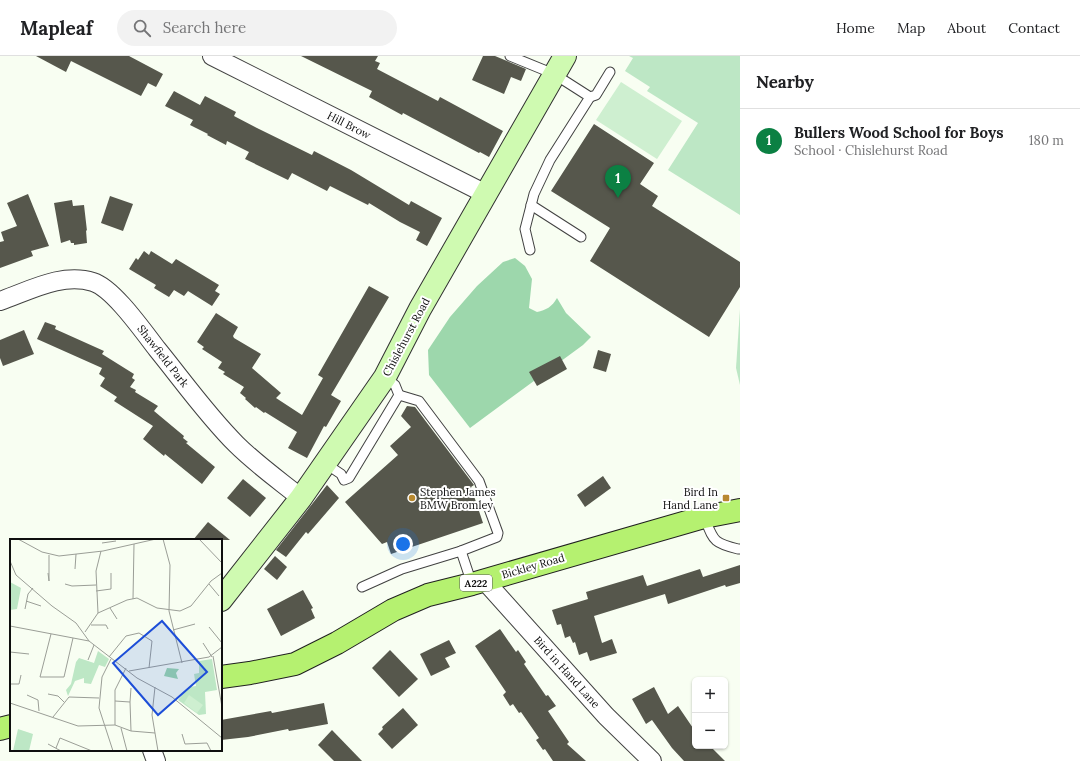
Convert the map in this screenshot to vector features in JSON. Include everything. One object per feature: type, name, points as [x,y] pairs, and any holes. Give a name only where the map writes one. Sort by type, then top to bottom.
[{"type":"main road","name":"Chislehurst Road","points":[[222,599],[326,464],[385,377],[420,309],[559,65]]},
{"type":"main road","name":"Bickley Road","points":[[222,676],[250,673],[294,664],[337,643],[393,610],[428,595],[704,517],[740,510]]},
{"type":"main road","points":[[0,730],[10,726]]},
{"type":"street","name":"Hill Brow","points":[[212,56],[486,194]]},
{"type":"street","name":"Shawfield Park","points":[[0,301],[53,282],[69,279],[80,279],[100,284],[135,321],[205,409],[236,444],[301,498]]},
{"type":"street","name":"Bird in Hand Lane","points":[[478,582],[606,716],[652,761]]},
{"type":"street","points":[[152,751],[156,761]]},
{"type":"lane","points":[[510,56],[559,65],[590,97]]},
{"type":"lane","points":[[530,250],[525,229],[534,194],[550,160],[590,97],[596,95],[610,72]]},
{"type":"lane","points":[[531,205],[581,237]]},
{"type":"lane","points":[[385,377],[395,385],[399,396]]},
{"type":"lane","points":[[326,464],[341,474],[344,480],[347,479],[399,396]]},
{"type":"lane","points":[[362,587],[402,569],[461,551],[497,537],[498,533],[479,481],[419,401],[399,396]]},
{"type":"lane","points":[[704,517],[712,537],[721,545],[738,550],[740,549]]},
{"type":"lane","points":[[461,551],[478,582]]},
{"type":"green space","points":[[629,56],[740,56],[740,215],[668,170],[698,123],[647,91],[650,87],[625,71],[633,58]]},
{"type":"green space","points":[[621,82],[682,121],[657,159],[596,120]]},
{"type":"green space","points":[[515,258],[525,266],[532,279],[529,308],[537,312],[543,310],[551,306],[557,298],[566,313],[591,337],[583,345],[470,428],[429,375],[428,350],[450,317],[477,286],[503,262]]},
{"type":"green space","points":[[740,309],[740,385],[736,368]]},
{"type":"building","points":[[36,56],[129,56],[163,74],[156,87],[148,83],[141,96],[71,61],[66,72]]},
{"type":"building","points":[[301,56],[378,56],[375,61],[380,63],[377,69],[438,101],[440,97],[503,131],[489,157],[403,113],[402,115],[369,97],[372,91]]},
{"type":"building","points":[[483,56],[495,56],[526,69],[521,81],[511,77],[504,94],[472,80]]},
{"type":"building","points":[[174,91],[200,105],[205,96],[236,112],[234,116],[259,129],[312,155],[314,151],[351,170],[409,205],[411,201],[442,218],[427,246],[416,240],[420,232],[369,203],[368,205],[330,186],[327,191],[292,173],[288,180],[245,159],[249,152],[227,141],[226,145],[207,135],[208,134],[190,125],[193,120],[165,106]]},
{"type":"building","points":[[594,124],[654,163],[640,184],[658,196],[652,206],[740,262],[740,287],[709,337],[590,261],[610,228],[551,191]]},
{"type":"building","points":[[28,194],[49,246],[31,251],[33,256],[0,268],[0,242],[4,241],[1,232],[17,226],[7,203]]},
{"type":"building","points":[[110,196],[133,204],[123,231],[101,223]]},
{"type":"building","points":[[72,200],[73,206],[84,205],[87,243],[74,245],[74,243],[71,243],[70,240],[61,243],[54,203]]},
{"type":"building","points":[[144,251],[149,255],[151,251],[172,264],[176,259],[219,285],[215,291],[220,294],[212,306],[188,291],[184,296],[174,290],[169,297],[154,288],[156,285],[129,269],[136,258],[138,260]]},
{"type":"building","points":[[369,286],[389,297],[331,395],[341,401],[326,427],[324,426],[307,458],[288,448],[297,432],[265,412],[264,413],[256,407],[255,408],[245,399],[246,398],[240,393],[244,387],[223,374],[225,372],[218,368],[222,362],[202,349],[204,347],[197,342],[216,313],[238,327],[233,336],[234,338],[261,354],[252,368],[281,393],[276,398],[302,415],[323,378],[318,375]]},
{"type":"building","points":[[45,322],[56,326],[55,329],[104,351],[102,354],[134,374],[132,378],[135,380],[130,387],[136,390],[135,392],[158,406],[154,411],[184,436],[183,438],[188,442],[186,443],[215,467],[202,484],[165,454],[164,456],[143,439],[153,426],[114,401],[117,397],[100,386],[105,378],[99,374],[102,368],[37,339]]},
{"type":"building","points":[[24,330],[34,354],[3,366],[0,358],[0,340]]},
{"type":"building","points":[[598,350],[611,354],[606,372],[593,368]]},
{"type":"building","points":[[560,356],[567,369],[537,386],[529,372]]},
{"type":"building","points":[[407,406],[415,407],[474,485],[471,487],[483,523],[391,554],[387,542],[382,544],[345,502],[398,455],[390,446],[411,427],[401,416]]},
{"type":"building","points":[[603,476],[611,488],[585,507],[577,495]]},
{"type":"building","points":[[243,479],[266,498],[250,517],[227,498]]},
{"type":"building","points":[[327,485],[339,498],[308,534],[306,532],[286,557],[276,550]]},
{"type":"building","points":[[208,522],[230,540],[222,539],[194,539]]},
{"type":"building","points":[[275,556],[287,567],[277,580],[264,569]]},
{"type":"building","points":[[740,565],[740,583],[726,587],[725,585],[668,604],[665,594],[594,616],[602,643],[612,639],[617,653],[590,661],[587,652],[579,655],[575,642],[573,643],[570,636],[565,638],[561,624],[557,625],[552,610],[588,599],[586,592],[643,575],[647,586],[700,569],[703,577]]},
{"type":"building","points":[[303,590],[313,608],[311,609],[315,618],[281,636],[267,609]]},
{"type":"building","points":[[500,629],[516,652],[518,650],[526,662],[524,664],[546,696],[548,695],[556,706],[548,711],[569,742],[567,744],[586,761],[553,761],[545,749],[543,750],[536,740],[539,738],[521,712],[519,713],[513,704],[510,706],[503,695],[506,692],[475,646]]},
{"type":"building","points":[[449,640],[456,653],[445,658],[450,667],[431,676],[420,654]]},
{"type":"building","points":[[390,650],[418,679],[399,697],[372,668]]},
{"type":"building","points":[[654,687],[668,714],[678,706],[692,727],[692,749],[713,749],[725,761],[684,761],[672,748],[652,720],[646,724],[632,699]]},
{"type":"building","points":[[324,703],[328,724],[222,740],[222,720],[271,711],[272,713]]},
{"type":"building","points":[[403,708],[418,725],[392,749],[378,734],[383,729],[382,727]]},
{"type":"building","points":[[332,730],[362,761],[334,761],[318,745]]},
{"type":"place","name":"Bullers Wood School for Boys","points":[[618,198]]},
{"type":"place","name":"Stephen James BMW Bromley","points":[[412,498]]},
{"type":"place","name":"Bird In Hand Lane","points":[[726,498]]}]
